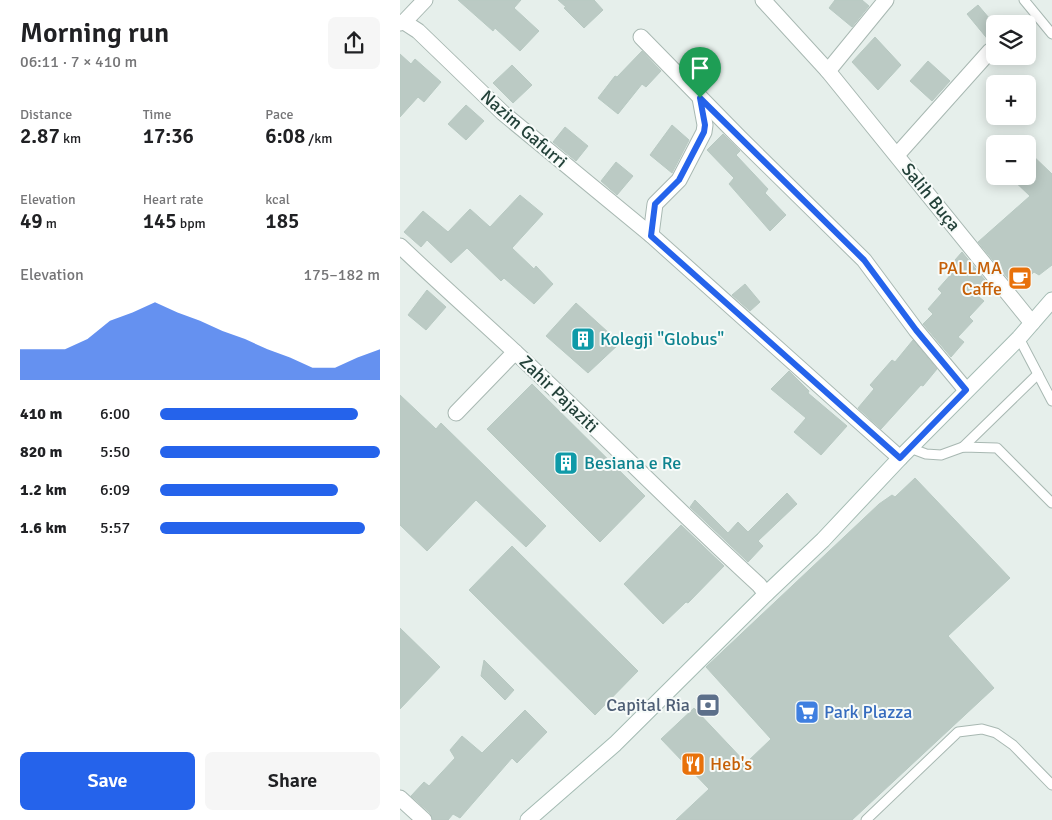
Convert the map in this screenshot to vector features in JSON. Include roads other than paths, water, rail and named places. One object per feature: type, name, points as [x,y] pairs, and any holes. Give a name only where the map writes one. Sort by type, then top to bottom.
[{"type":"street","points":[[402,22],[425,0]]},
{"type":"street","name":"Salih Buça","points":[[763,0],[828,71],[1032,323]]},
{"type":"street","points":[[828,71],[886,0]]},
{"type":"street","name":"Nazim Gafurri","points":[[402,22],[418,31],[503,113],[651,236],[905,453]]},
{"type":"street","points":[[642,37],[700,98],[864,260],[916,330],[966,390]]},
{"type":"street","points":[[897,155],[986,55]]},
{"type":"street","points":[[651,236],[655,204],[679,180],[704,132],[705,125],[700,98]]},
{"type":"street","name":"Zahir Pajaziti","points":[[400,246],[515,352],[688,520],[759,585],[766,594]]},
{"type":"street","points":[[528,820],[615,744],[823,540],[966,390],[1019,338],[1052,300]]},
{"type":"street","points":[[456,413],[515,352]]},
{"type":"street","points":[[400,798],[424,820]]},
{"type":"lane","points":[[1024,0],[1052,34]]},
{"type":"lane","points":[[1019,338],[1052,401]]},
{"type":"lane","points":[[962,447],[1038,374]]},
{"type":"lane","points":[[905,453],[941,455],[962,447],[997,448],[1052,503]]},
{"type":"lane","points":[[866,820],[958,732],[982,729],[996,733],[1013,745],[1052,785]]},
{"type":"place","name":"PALLMA Caffe","points":[[1020,278]]},
{"type":"place","name":"Kolegji \"Globus\"","points":[[583,339]]},
{"type":"place","name":"Besiana e Re","points":[[566,463]]},
{"type":"place","name":"Capital Ria","points":[[708,705]]},
{"type":"place","name":"Park Plazza","points":[[807,712]]},
{"type":"place","name":"Heb's","points":[[693,764]]}]
